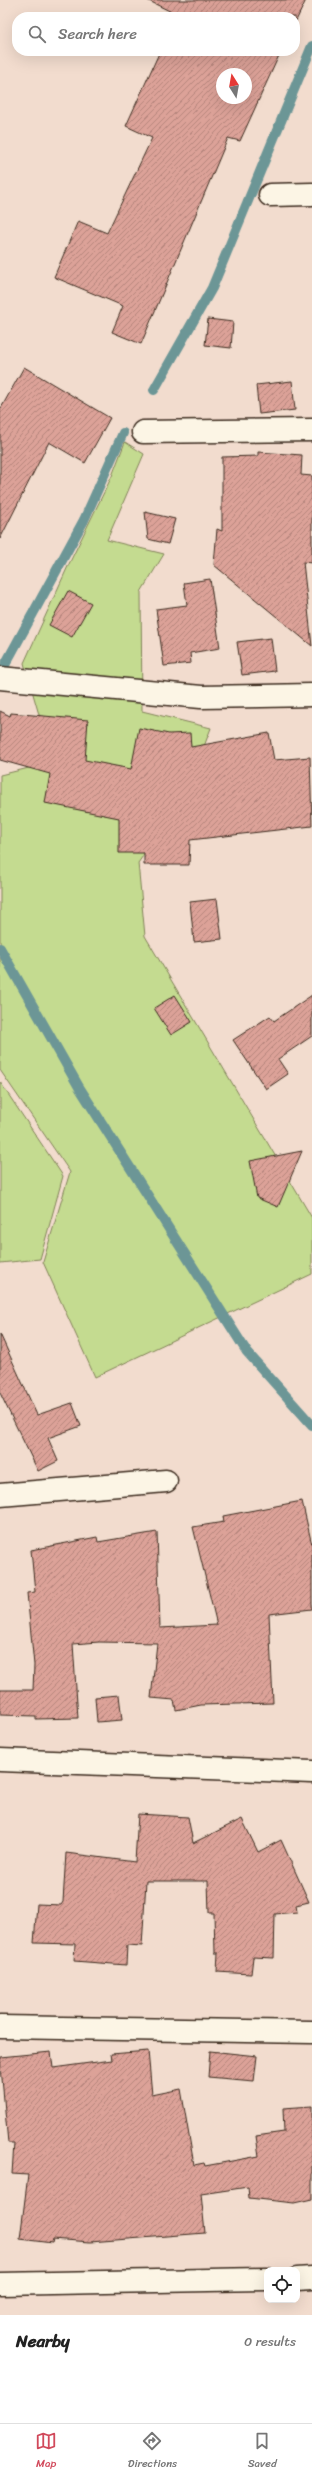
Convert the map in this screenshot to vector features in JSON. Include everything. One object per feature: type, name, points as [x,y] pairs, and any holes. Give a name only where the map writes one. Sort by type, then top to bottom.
[{"type":"street","points":[[270,194],[312,194]]},
{"type":"street","points":[[143,432],[312,430]]},
{"type":"street","points":[[0,678],[201,697],[312,695]]},
{"type":"street","points":[[0,1496],[166,1480]]},
{"type":"street","points":[[0,1760],[312,1772]]},
{"type":"street","points":[[0,2027],[312,2032]]},
{"type":"street","points":[[300,2279],[312,2278]]},
{"type":"street","points":[[0,2284],[264,2279]]},
{"type":"green space","points":[[125,442],[144,454],[107,540],[164,554],[141,592],[142,711],[211,728],[185,796],[138,863],[145,936],[312,1218],[312,1274],[95,1377],[43,1262],[70,1172],[0,1070],[0,775],[29,768],[49,749],[24,663],[69,564],[112,476]]},
{"type":"green space","points":[[0,1082],[63,1176],[40,1259],[0,1263]]},
{"type":"building","points":[[147,0],[306,0],[300,13],[172,12]]},
{"type":"building","points":[[158,56],[279,56],[240,141],[228,138],[141,344],[112,332],[123,306],[54,277],[78,221],[107,233],[152,138],[126,126]]},
{"type":"building","points":[[208,319],[233,322],[231,348],[205,345]]},
{"type":"building","points":[[24,367],[110,418],[85,463],[49,442],[0,539],[0,410]]},
{"type":"building","points":[[292,381],[295,410],[259,414],[256,385]]},
{"type":"building","points":[[258,452],[302,455],[301,475],[312,476],[312,563],[303,562],[312,646],[214,565],[217,529],[222,531],[222,457],[258,456]]},
{"type":"building","points":[[145,512],[175,519],[168,544],[148,539]]},
{"type":"building","points":[[210,579],[220,648],[190,653],[191,663],[164,666],[156,609],[187,605],[184,583]]},
{"type":"building","points":[[68,591],[91,603],[72,637],[49,625]]},
{"type":"building","points":[[271,638],[275,671],[242,675],[237,642]]},
{"type":"building","points":[[0,711],[10,716],[11,713],[88,720],[85,760],[131,769],[139,728],[169,734],[190,733],[191,747],[269,733],[274,760],[310,757],[312,826],[190,840],[189,865],[144,865],[144,853],[119,853],[119,818],[45,803],[50,774],[0,760]]},
{"type":"building","points":[[217,899],[222,939],[194,942],[190,902]]},
{"type":"building","points":[[175,995],[192,1022],[171,1035],[154,1008]]},
{"type":"building","points":[[312,995],[312,1036],[278,1059],[288,1074],[266,1089],[233,1040],[270,1016],[274,1021]]},
{"type":"building","points":[[302,1151],[278,1207],[257,1198],[250,1161]]},
{"type":"building","points":[[0,1334],[37,1415],[72,1403],[81,1426],[48,1438],[58,1461],[38,1471],[0,1393]]},
{"type":"building","points":[[302,1501],[312,1545],[312,1609],[269,1614],[273,1703],[201,1705],[176,1710],[174,1700],[151,1698],[157,1643],[99,1642],[73,1644],[78,1718],[36,1719],[36,1716],[0,1715],[0,1690],[33,1690],[34,1665],[27,1593],[35,1592],[31,1550],[97,1537],[98,1542],[157,1532],[160,1628],[217,1625],[193,1527],[224,1522],[223,1516]]},
{"type":"building","points":[[119,1695],[122,1720],[97,1722],[95,1697]]},
{"type":"building","points":[[138,1814],[188,1817],[193,1843],[242,1819],[258,1852],[281,1840],[309,1902],[296,1905],[297,1912],[275,1914],[274,1958],[253,1957],[251,1974],[217,1972],[218,1953],[215,1953],[214,1913],[209,1913],[208,1881],[146,1881],[142,1946],[127,1945],[126,1965],[74,1961],[75,1944],[34,1943],[37,1904],[61,1905],[63,1902],[66,1853],[135,1862]]},
{"type":"building","points":[[148,2051],[152,2095],[181,2089],[194,2165],[204,2163],[205,2166],[259,2156],[256,2136],[284,2132],[283,2108],[312,2106],[312,2199],[294,2203],[249,2198],[248,2187],[201,2194],[205,2233],[90,2242],[53,2239],[52,2243],[20,2239],[28,2175],[12,2174],[14,2143],[8,2143],[0,2057],[51,2052],[53,2068],[112,2060],[111,2054]]},
{"type":"building","points":[[210,2051],[257,2056],[254,2081],[208,2077]]},
{"type":"waterway","points":[[154,390],[212,288],[312,46]]},
{"type":"waterway","points":[[0,674],[84,520],[123,433]]},
{"type":"waterway","points":[[0,948],[79,1087],[247,1352],[312,1425]]}]
